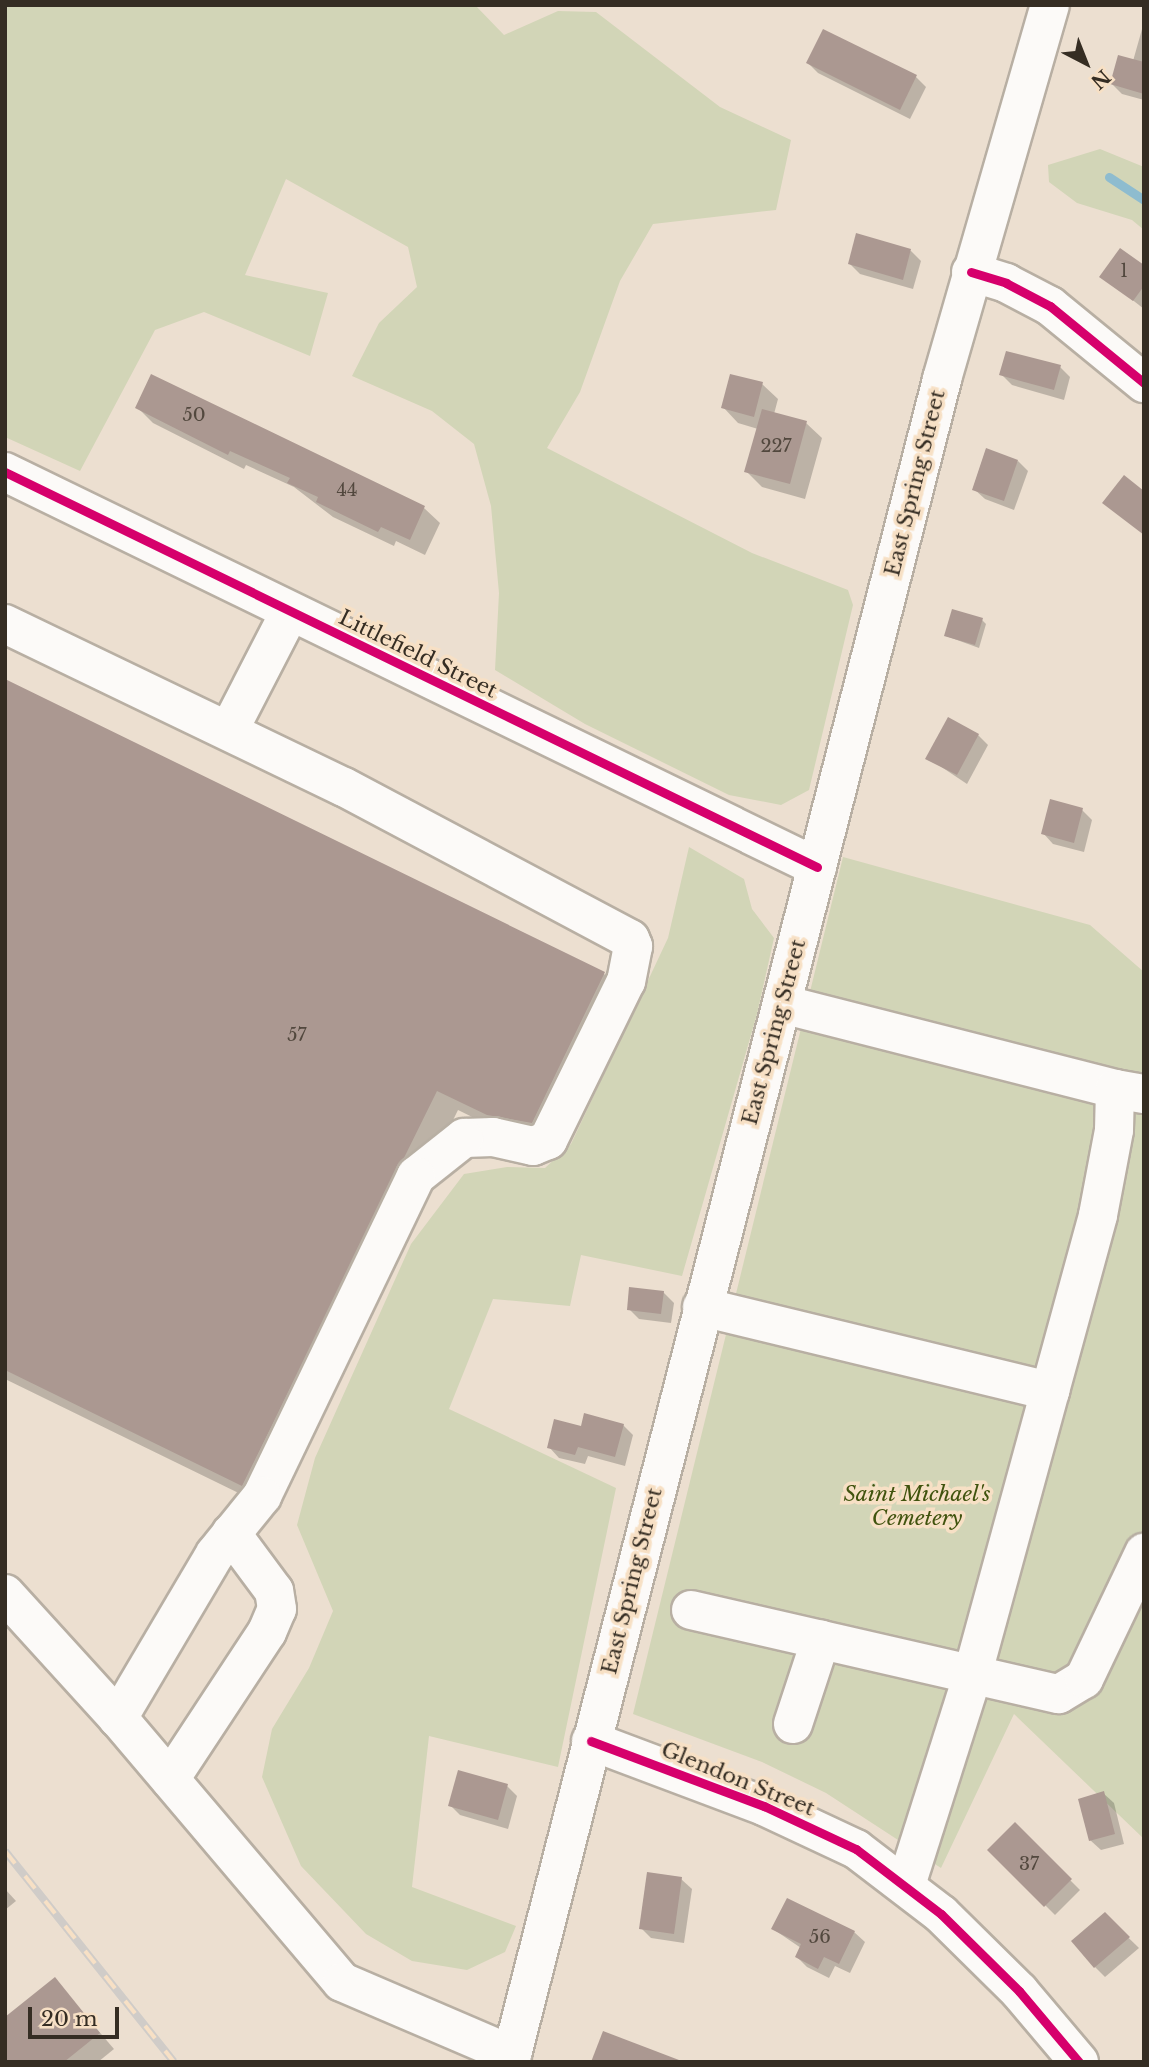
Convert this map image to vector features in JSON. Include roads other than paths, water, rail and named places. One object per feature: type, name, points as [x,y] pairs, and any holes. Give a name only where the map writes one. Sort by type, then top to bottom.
[{"type":"main road","name":"East Spring Street","points":[[511,2058],[702,1307],[971,272],[1050,5]]},
{"type":"main road","points":[[971,272],[1006,283],[1050,306],[1144,383]]},
{"type":"main road","name":"Littlefield Street","points":[[5,472],[817,867]]},
{"type":"main road","points":[[229,730],[290,611]]},
{"type":"main road","points":[[5,624],[229,730],[630,939],[634,954],[626,981],[548,1140],[533,1146],[493,1137],[464,1138],[416,1176],[261,1496],[231,1533],[118,1718]]},
{"type":"main road","points":[[782,1004],[1130,1091],[1114,1130],[1098,1215],[972,1677],[906,1885]]},
{"type":"main road","points":[[702,1307],[1050,1391]]},
{"type":"main road","points":[[170,1779],[267,1632],[277,1609],[274,1591],[231,1533]]},
{"type":"main road","points":[[691,1610],[1046,1693],[1073,1688],[1093,1664],[1144,1553]]},
{"type":"main road","points":[[5,1594],[118,1718],[342,1982],[511,2058]]},
{"type":"main road","points":[[793,1724],[821,1639]]},
{"type":"main road","name":"Glendon Street","points":[[591,1741],[800,1821],[856,1850],[906,1885],[978,1950],[1079,2062]]},
{"type":"waterway","points":[[1109,177],[1144,200]]},
{"type":"railway","points":[[5,1851],[174,2062]]},
{"type":"park label","name":"Saint Michael's Cemetery","points":[[917,1506]]}]
